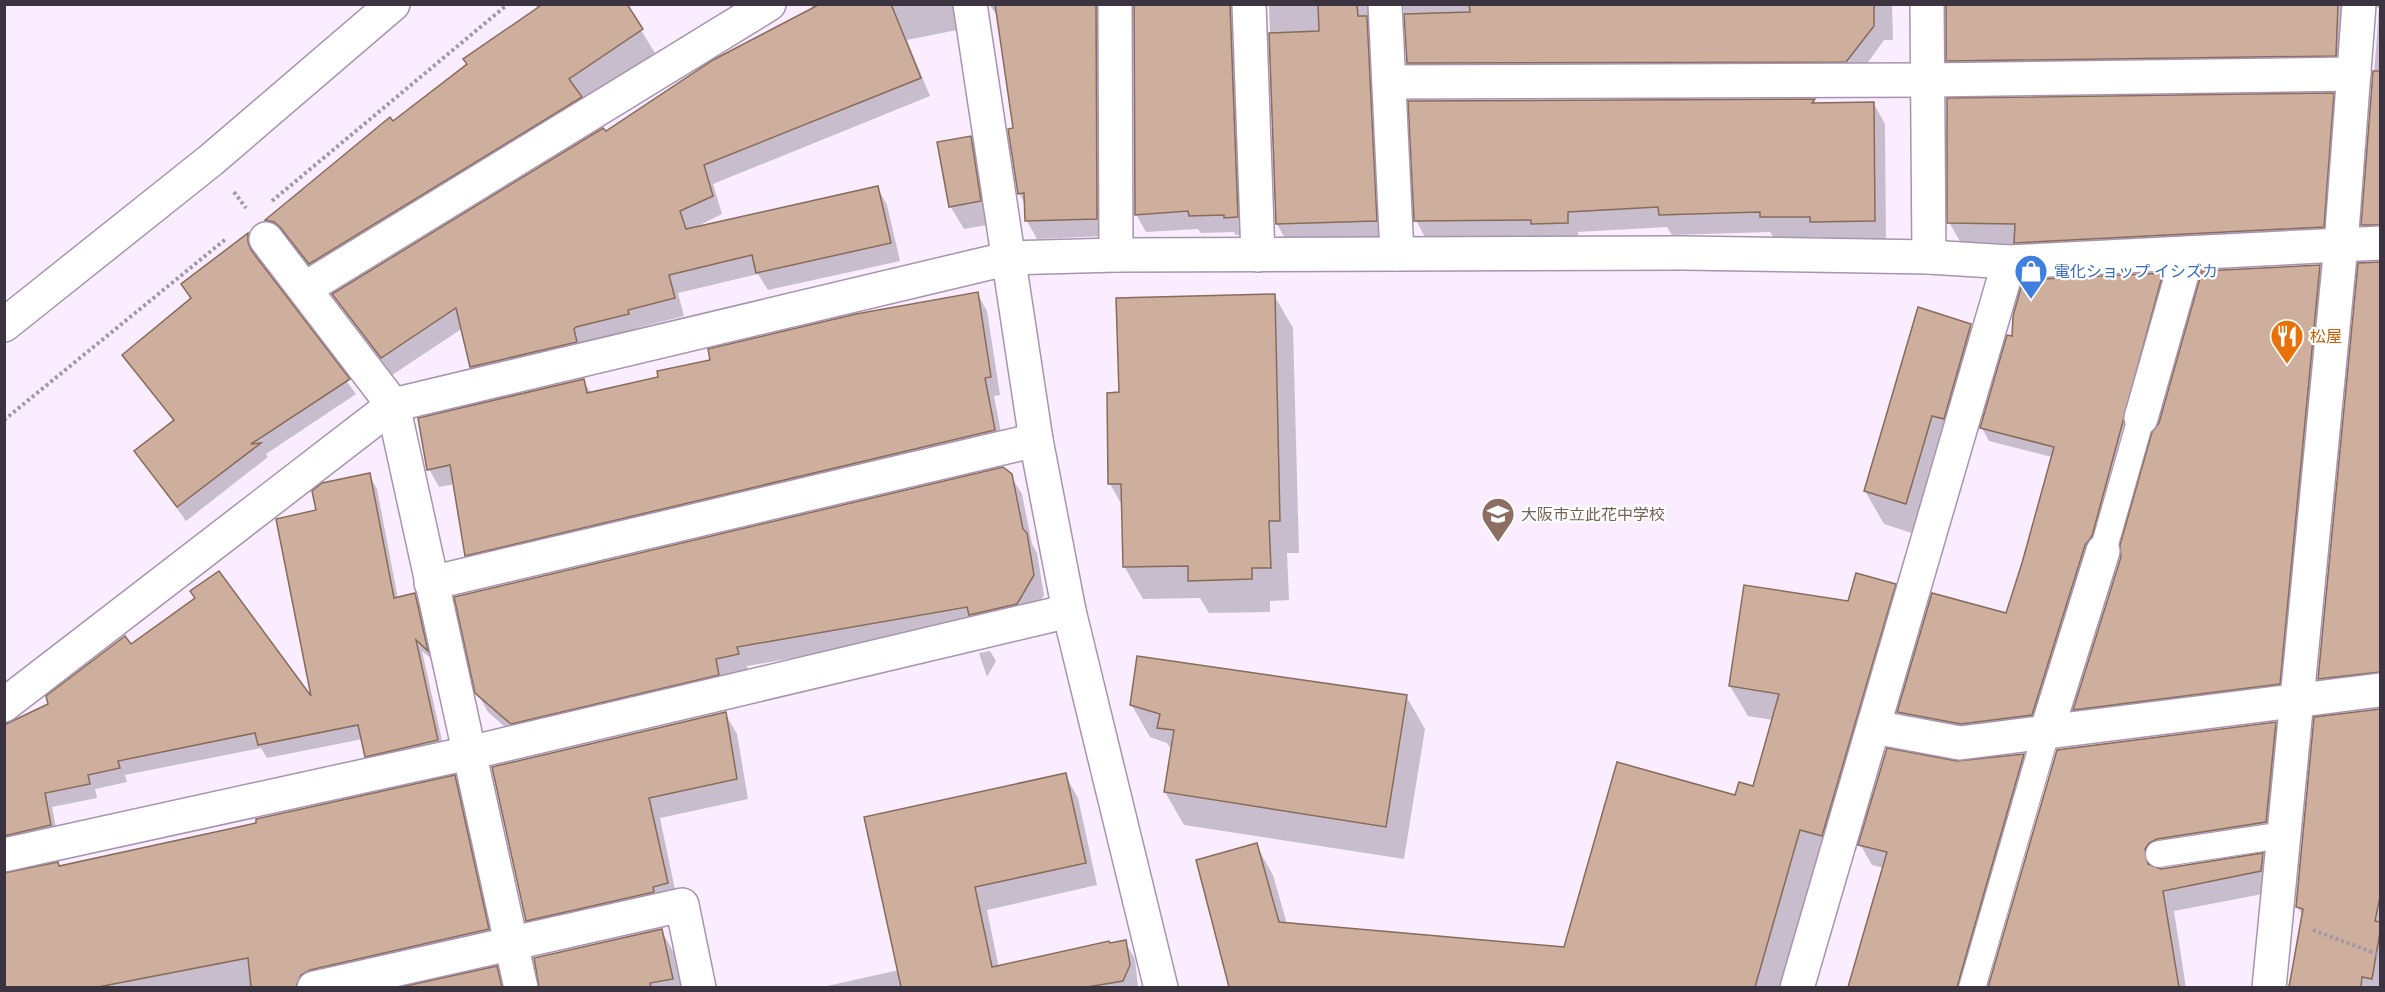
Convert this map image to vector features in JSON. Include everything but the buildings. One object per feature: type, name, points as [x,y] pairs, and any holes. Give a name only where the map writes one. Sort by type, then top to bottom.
[{"type":"street","points":[[4,325],[211,160],[393,4]]},
{"type":"street","points":[[306,288],[769,4]]},
{"type":"street","points":[[970,4],[1036,440],[1070,611],[1161,987]]},
{"type":"street","points":[[1115,4],[1116,255]]},
{"type":"street","points":[[1249,4],[1258,255]]},
{"type":"street","points":[[1385,4],[1397,254]]},
{"type":"street","points":[[1927,4],[1929,257]]},
{"type":"street","points":[[2269,987],[2341,244],[2363,61],[2359,4]]},
{"type":"street","points":[[1389,82],[1928,80],[2363,61]]},
{"type":"street","points":[[266,239],[306,288],[393,405],[521,987]]},
{"type":"street","points":[[4,705],[393,405],[1010,258],[1116,255],[1683,253],[1929,257],[2009,262],[2380,243]]},
{"type":"street","points":[[2141,418],[2188,253]]},
{"type":"street","points":[[1797,987],[2009,262]]},
{"type":"street","points":[[432,583],[1036,440]]},
{"type":"street","points":[[2046,733],[2103,551]]},
{"type":"street","points":[[4,855],[469,753],[1070,611]]},
{"type":"street","points":[[1874,727],[1960,743],[2380,690]]},
{"type":"street","points":[[314,987],[682,905],[699,987]]},
{"type":"lane","points":[[2103,551],[2141,418]]},
{"type":"lane","points":[[1972,987],[2046,733]]},
{"type":"lane","points":[[2159,854],[2283,835]]},
{"type":"path","points":[[2276,916],[2380,955]]},
{"type":"place","name":"電化ショップ イシズカ","points":[[2031,300]]},
{"type":"place","name":"松屋","points":[[2287,365]]},
{"type":"place","name":"大阪市立此花中学校","points":[[1498,543]]}]
